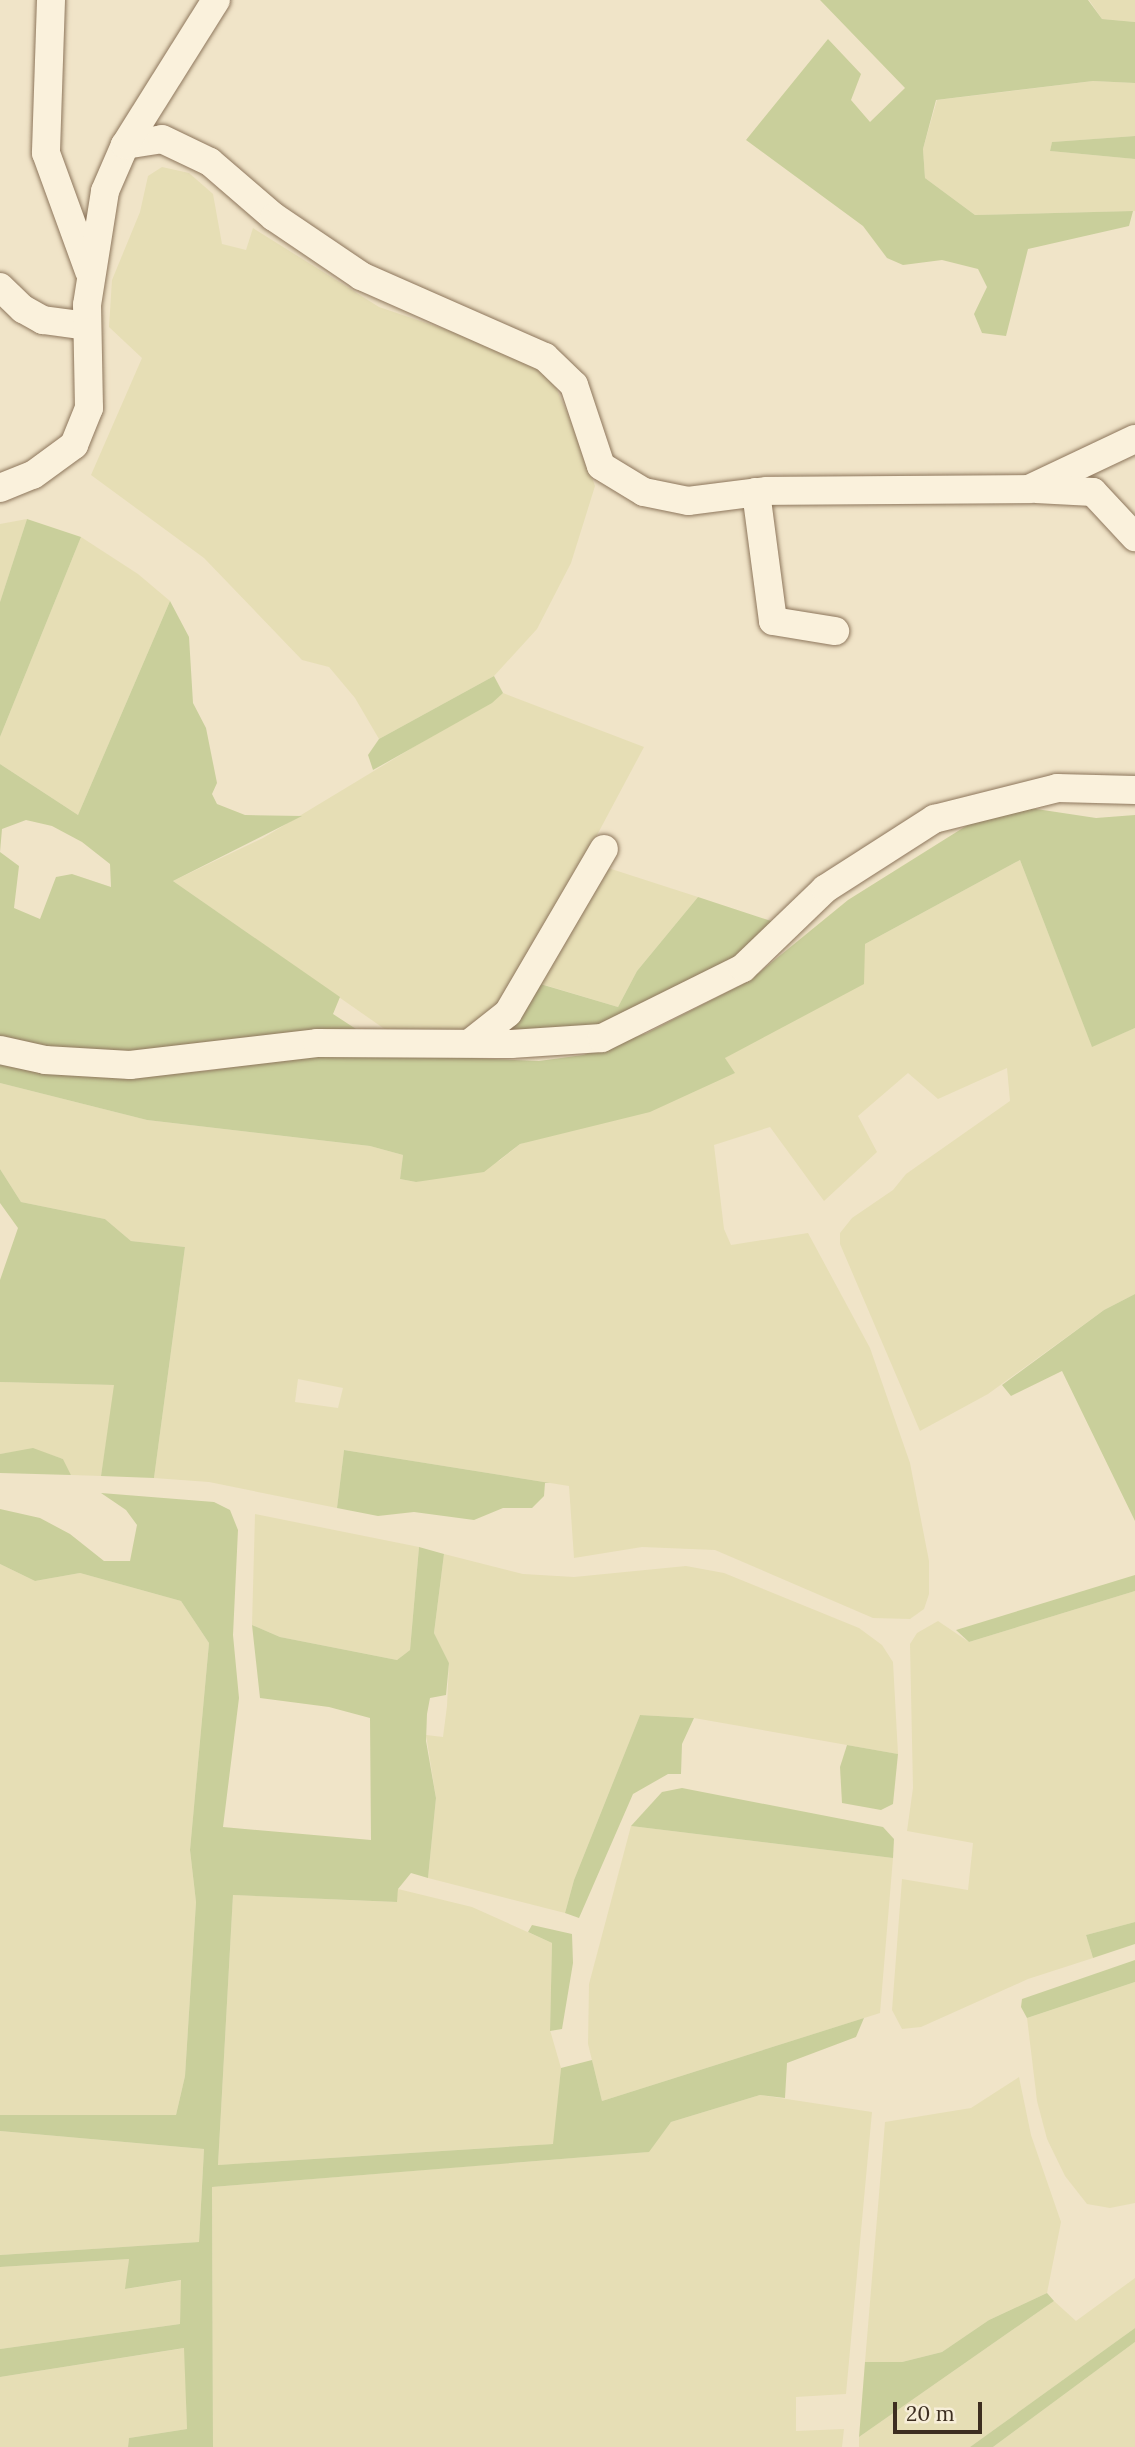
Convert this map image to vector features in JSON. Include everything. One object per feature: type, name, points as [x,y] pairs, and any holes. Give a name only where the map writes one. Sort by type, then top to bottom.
[{"type":"street","points":[[51,0],[46,153],[90,274]]},
{"type":"street","points":[[0,488],[33,475],[74,445],[89,408],[87,326],[90,274],[105,191],[125,145],[207,2]]},
{"type":"street","points":[[125,145],[162,139],[210,162],[274,217],[361,276],[545,357],[574,385],[601,466],[618,480],[645,492],[688,501],[756,492],[1030,489],[1093,492],[1135,537]]},
{"type":"street","points":[[0,287],[23,309],[43,320],[87,326]]},
{"type":"street","points":[[1030,489],[1135,439]]},
{"type":"street","points":[[756,492],[773,621],[835,631]]},
{"type":"street","points":[[0,1050],[45,1060],[130,1065],[317,1043],[470,1043],[602,1038],[670,1007],[743,968],[825,890],[934,820],[1057,788],[1135,790]]},
{"type":"street","points":[[470,1043],[508,1013],[604,849]]},
{"type":"shaded area","points":[[1089,0],[1135,0],[1135,22],[1102,19]]},
{"type":"shaded area","points":[[1093,81],[1135,83],[1135,136],[1052,142],[1050,151],[1135,159],[1135,211],[975,215],[925,178],[923,149],[937,100]]},
{"type":"shaded area","points":[[162,167],[189,173],[213,194],[222,244],[246,250],[253,228],[379,307],[503,349],[549,372],[572,424],[595,486],[571,563],[537,629],[494,676],[379,739],[355,698],[329,667],[302,660],[204,558],[91,475],[142,358],[109,327],[112,280],[140,212],[148,176]]},
{"type":"shaded area","points":[[27,519],[0,602],[0,524]]},
{"type":"shaded area","points":[[81,537],[138,574],[170,601],[78,815],[0,764],[0,737]]},
{"type":"shaded area","points":[[503,693],[644,747],[524,972],[476,1029],[449,1035],[386,1030],[173,881],[263,838]]},
{"type":"shaded area","points":[[1020,860],[1092,1046],[1135,1028],[1135,1294],[1104,1310],[988,1394],[920,1431],[840,1244],[840,1233],[852,1218],[893,1190],[906,1174],[1010,1101],[1007,1068],[938,1099],[908,1073],[858,1116],[877,1152],[824,1201],[770,1127],[714,1145],[724,1229],[731,1245],[808,1233],[870,1348],[910,1463],[929,1561],[929,1594],[924,1609],[910,1619],[873,1618],[715,1550],[642,1547],[574,1558],[569,1486],[344,1450],[337,1508],[209,1482],[154,1478],[185,1247],[131,1241],[105,1219],[21,1202],[0,1169],[0,1083],[147,1120],[370,1146],[403,1155],[400,1179],[416,1182],[499,1161],[520,1144],[734,1073],[725,1058],[865,944]],"holes":[[[298,1379],[343,1388],[338,1408],[295,1402]]]},
{"type":"shaded area","points":[[602,866],[698,897],[637,971],[618,1007],[538,983]]},
{"type":"shaded area","points":[[0,1382],[115,1385],[101,1476],[71,1475],[63,1459],[33,1449],[0,1454]]},
{"type":"shaded area","points":[[255,1514],[419,1547],[410,1650],[397,1660],[280,1637],[252,1625]]},
{"type":"shaded area","points":[[444,1554],[523,1574],[574,1577],[686,1566],[724,1573],[859,1628],[882,1645],[893,1662],[898,1754],[694,1718],[640,1715],[574,1880],[565,1913],[428,1878],[436,1798],[426,1735],[443,1737],[447,1706],[449,1663],[434,1633]]},
{"type":"shaded area","points":[[0,1564],[35,1581],[80,1573],[181,1601],[209,1643],[190,1850],[196,1902],[185,2076],[176,2115],[0,2115]]},
{"type":"shaded area","points":[[1135,1591],[1135,1922],[1086,1935],[1093,1958],[1028,1979],[921,2027],[902,2029],[892,2010],[902,1879],[968,1890],[973,1843],[907,1831],[913,1788],[910,1644],[917,1633],[938,1621],[969,1642]]},
{"type":"shaded area","points":[[631,1826],[893,1858],[880,2013],[602,2101],[588,2044],[589,1984]]},
{"type":"shaded area","points":[[398,1889],[472,1907],[552,1943],[550,2030],[561,2068],[554,2144],[218,2165],[233,1895],[396,1902]]},
{"type":"shaded area","points":[[1135,1982],[1135,2203],[1110,2208],[1087,2204],[1065,2176],[1047,2139],[1037,2101],[1027,2018]]},
{"type":"shaded area","points":[[1019,2077],[1031,2135],[1061,2222],[1047,2293],[989,2320],[942,2352],[902,2362],[865,2362],[885,2122],[971,2108]]},
{"type":"shaded area","points":[[760,2095],[872,2112],[846,2394],[796,2397],[796,2431],[844,2429],[842,2447],[213,2447],[212,2187],[648,2152],[671,2122]]},
{"type":"shaded area","points":[[0,2131],[204,2149],[199,2242],[0,2255]]},
{"type":"shaded area","points":[[129,2259],[126,2289],[182,2280],[180,2324],[0,2349],[0,2267]]},
{"type":"shaded area","points":[[1135,2278],[1135,2328],[970,2447],[859,2447],[859,2437],[1054,2301],[1076,2321]]},
{"type":"shaded area","points":[[1135,2342],[1135,2447],[993,2447]]},
{"type":"shaded area","points":[[185,2348],[187,2429],[129,2438],[128,2447],[0,2447],[0,2377]]},
{"type":"green space","points":[[820,0],[1088,0],[1102,19],[1135,22],[1135,83],[1093,81],[936,100],[923,149],[925,178],[975,215],[1133,211],[1129,226],[1028,249],[1006,336],[982,333],[974,314],[987,287],[978,269],[942,260],[903,265],[887,258],[863,226],[746,140],[828,39],[861,74],[851,100],[870,122],[905,88]]},
{"type":"green space","points":[[1135,136],[1135,159],[1050,151],[1052,142]]},
{"type":"green space","points":[[27,519],[81,537],[0,737],[0,602]]},
{"type":"green space","points":[[170,601],[189,637],[193,703],[206,728],[217,783],[212,794],[217,804],[245,815],[302,816],[173,881],[340,997],[333,1014],[356,1029],[140,1057],[49,1051],[0,1039],[0,852],[0,764],[78,815]],"holes":[[[26,820],[52,826],[82,842],[110,864],[111,887],[72,874],[56,877],[40,919],[14,908],[19,866],[0,852],[2,829]]]},
{"type":"green space","points":[[494,676],[503,693],[492,703],[373,770],[368,755],[379,739]]},
{"type":"green space","points":[[1023,807],[1096,818],[1135,815],[1135,1028],[1092,1047],[1020,860],[865,944],[864,984],[725,1058],[735,1073],[650,1112],[520,1144],[484,1172],[416,1182],[400,1179],[403,1155],[370,1146],[147,1120],[0,1083],[0,1062],[141,1074],[206,1071],[332,1052],[539,1061],[583,1055],[647,1033],[749,981],[848,900],[982,816]]},
{"type":"green space","points":[[698,897],[777,923],[715,973],[604,1025],[511,1037],[509,1028],[537,983],[618,1007],[637,971]]},
{"type":"green space","points":[[0,1169],[21,1202],[105,1219],[131,1241],[185,1247],[154,1478],[101,1476],[114,1385],[0,1382],[0,1280],[18,1228],[0,1203]]},
{"type":"green space","points":[[1135,1294],[1135,1521],[1062,1371],[1011,1396],[1002,1385],[1104,1310]]},
{"type":"green space","points":[[33,1448],[63,1459],[71,1475],[0,1473],[0,1454]]},
{"type":"green space","points":[[344,1450],[550,1483],[545,1483],[544,1496],[532,1508],[503,1508],[474,1520],[414,1512],[378,1516],[337,1508]]},
{"type":"green space","points":[[101,1493],[214,1502],[230,1510],[238,1530],[233,1635],[239,1698],[223,1827],[371,1840],[370,1718],[329,1707],[260,1698],[252,1625],[280,1637],[397,1660],[410,1650],[419,1547],[444,1554],[434,1633],[449,1663],[446,1695],[430,1698],[427,1714],[426,1741],[436,1798],[428,1878],[411,1873],[398,1889],[397,1902],[233,1895],[218,2165],[553,2144],[561,2068],[592,2060],[602,2101],[864,2018],[856,2037],[787,2063],[785,2098],[760,2095],[671,2122],[649,2152],[212,2187],[213,2447],[128,2447],[129,2438],[187,2429],[184,2348],[0,2377],[0,2349],[180,2324],[181,2280],[125,2289],[129,2259],[0,2267],[0,2255],[199,2242],[204,2149],[0,2131],[0,2115],[176,2115],[185,2076],[196,1902],[190,1850],[209,1643],[181,1601],[80,1573],[35,1581],[0,1564],[0,1509],[40,1518],[70,1534],[104,1561],[130,1561],[137,1525],[126,1510]]},
{"type":"green space","points":[[1135,1575],[1135,1591],[969,1642],[956,1630]]},
{"type":"green space","points":[[640,1715],[694,1718],[682,1744],[681,1774],[668,1774],[633,1794],[579,1918],[565,1913],[574,1880]]},
{"type":"green space","points":[[847,1745],[898,1754],[893,1804],[881,1810],[842,1803],[840,1767]]},
{"type":"green space","points":[[682,1788],[883,1827],[894,1839],[893,1858],[631,1826],[662,1792]]},
{"type":"green space","points":[[1135,1922],[1135,1944],[1093,1958],[1086,1935]]},
{"type":"green space","points":[[532,1925],[572,1934],[573,1963],[562,2029],[550,2031],[552,1943],[528,1932]]},
{"type":"green space","points":[[1135,1960],[1135,1982],[1027,2018],[1021,2007],[1022,1999]]},
{"type":"green space","points":[[1047,2293],[1054,2301],[859,2437],[865,2362],[902,2362],[942,2352],[989,2320]]},
{"type":"green space","points":[[1135,2328],[1135,2342],[993,2447],[970,2447]]}]
